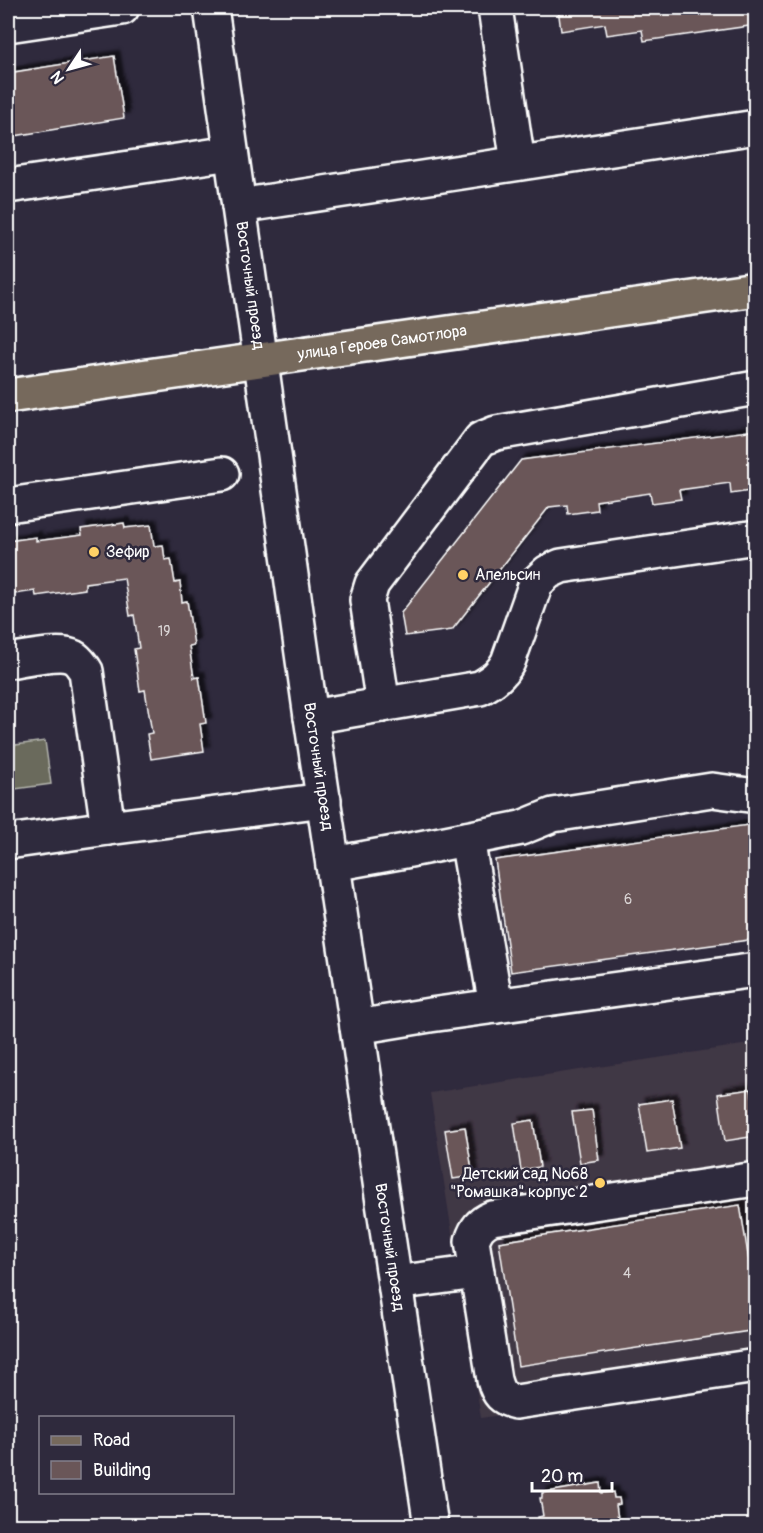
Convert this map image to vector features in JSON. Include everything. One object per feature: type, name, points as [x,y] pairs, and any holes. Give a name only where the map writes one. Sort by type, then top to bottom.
[{"type":"main road","name":"улица Героев Самотлора","points":[[8,396],[756,289]]},
{"type":"street","points":[[8,25],[122,8]]},
{"type":"street","name":"Восточный проезд","points":[[211,8],[333,864],[431,1526]]},
{"type":"street","points":[[495,8],[518,163]]},
{"type":"street","points":[[239,206],[756,127]]},
{"type":"street","points":[[8,186],[231,153]]},
{"type":"street","points":[[383,705],[367,600],[372,584],[481,439],[496,433],[756,388]]},
{"type":"street","points":[[8,505],[222,474]]},
{"type":"street","points":[[312,717],[480,688],[494,681],[507,662],[536,583],[548,572],[561,566],[756,537]]},
{"type":"street","points":[[8,661],[60,654],[71,656],[86,671],[108,828]]},
{"type":"street","points":[[333,864],[521,828],[552,815],[712,790],[756,796]]},
{"type":"street","points":[[8,842],[324,801]]},
{"type":"street","points":[[467,839],[496,1006]]},
{"type":"street","points":[[357,1027],[756,970]]},
{"type":"street","points":[[756,1179],[492,1218],[482,1222],[475,1230],[472,1241],[494,1380],[498,1392],[507,1400],[516,1402],[756,1366]]},
{"type":"street","points":[[395,1283],[477,1272]]},
{"type":"shaded area","name":"Детский сад №68 \"Ромашка\" корпус 2","points":[[755,1043],[755,1376],[481,1418],[430,1093]]},
{"type":"green space","points":[[45,741],[51,784],[8,790],[8,746]]},
{"type":"building","points":[[558,8],[756,8],[756,25],[644,41],[642,30],[607,35],[605,24],[561,31]]},
{"type":"building","points":[[114,56],[124,118],[8,137],[8,73]]},
{"type":"building","points":[[756,430],[756,490],[731,494],[730,483],[679,490],[681,499],[652,503],[650,493],[596,501],[597,510],[568,514],[567,505],[549,507],[452,630],[405,636],[401,613],[521,460]]},
{"type":"building","points":[[124,523],[125,528],[151,525],[154,546],[163,545],[165,560],[171,559],[175,583],[180,582],[182,602],[187,601],[194,645],[189,646],[194,678],[199,677],[206,723],[200,724],[204,751],[151,759],[147,734],[152,733],[145,690],[140,691],[134,649],[139,648],[134,615],[130,616],[124,578],[85,583],[85,589],[36,596],[35,591],[8,595],[8,541],[36,537],[36,541],[82,535],[81,529]]},
{"type":"building","points":[[756,824],[756,939],[511,972],[495,860]]},
{"type":"building","points":[[751,1089],[756,1116],[756,1136],[725,1141],[718,1094]]},
{"type":"building","points":[[672,1099],[680,1148],[647,1153],[639,1104]]},
{"type":"building","points":[[592,1110],[599,1160],[580,1163],[572,1112]]},
{"type":"building","points":[[533,1120],[540,1167],[521,1170],[514,1123]]},
{"type":"building","points":[[465,1127],[473,1176],[453,1179],[445,1130]]},
{"type":"building","points":[[740,1205],[756,1305],[756,1330],[518,1366],[499,1242]]},
{"type":"building","points":[[600,1483],[601,1493],[613,1492],[614,1498],[619,1498],[620,1504],[616,1505],[619,1526],[539,1526],[538,1517],[543,1516],[540,1498],[542,1498],[542,1493]]},
{"type":"place","name":"Зефир","points":[[94,552]]},
{"type":"place","name":"Апельсин","points":[[463,575]]},
{"type":"place","name":"Детский сад №68 \"Ромашка\" корпус 2","points":[[600,1183]]}]
